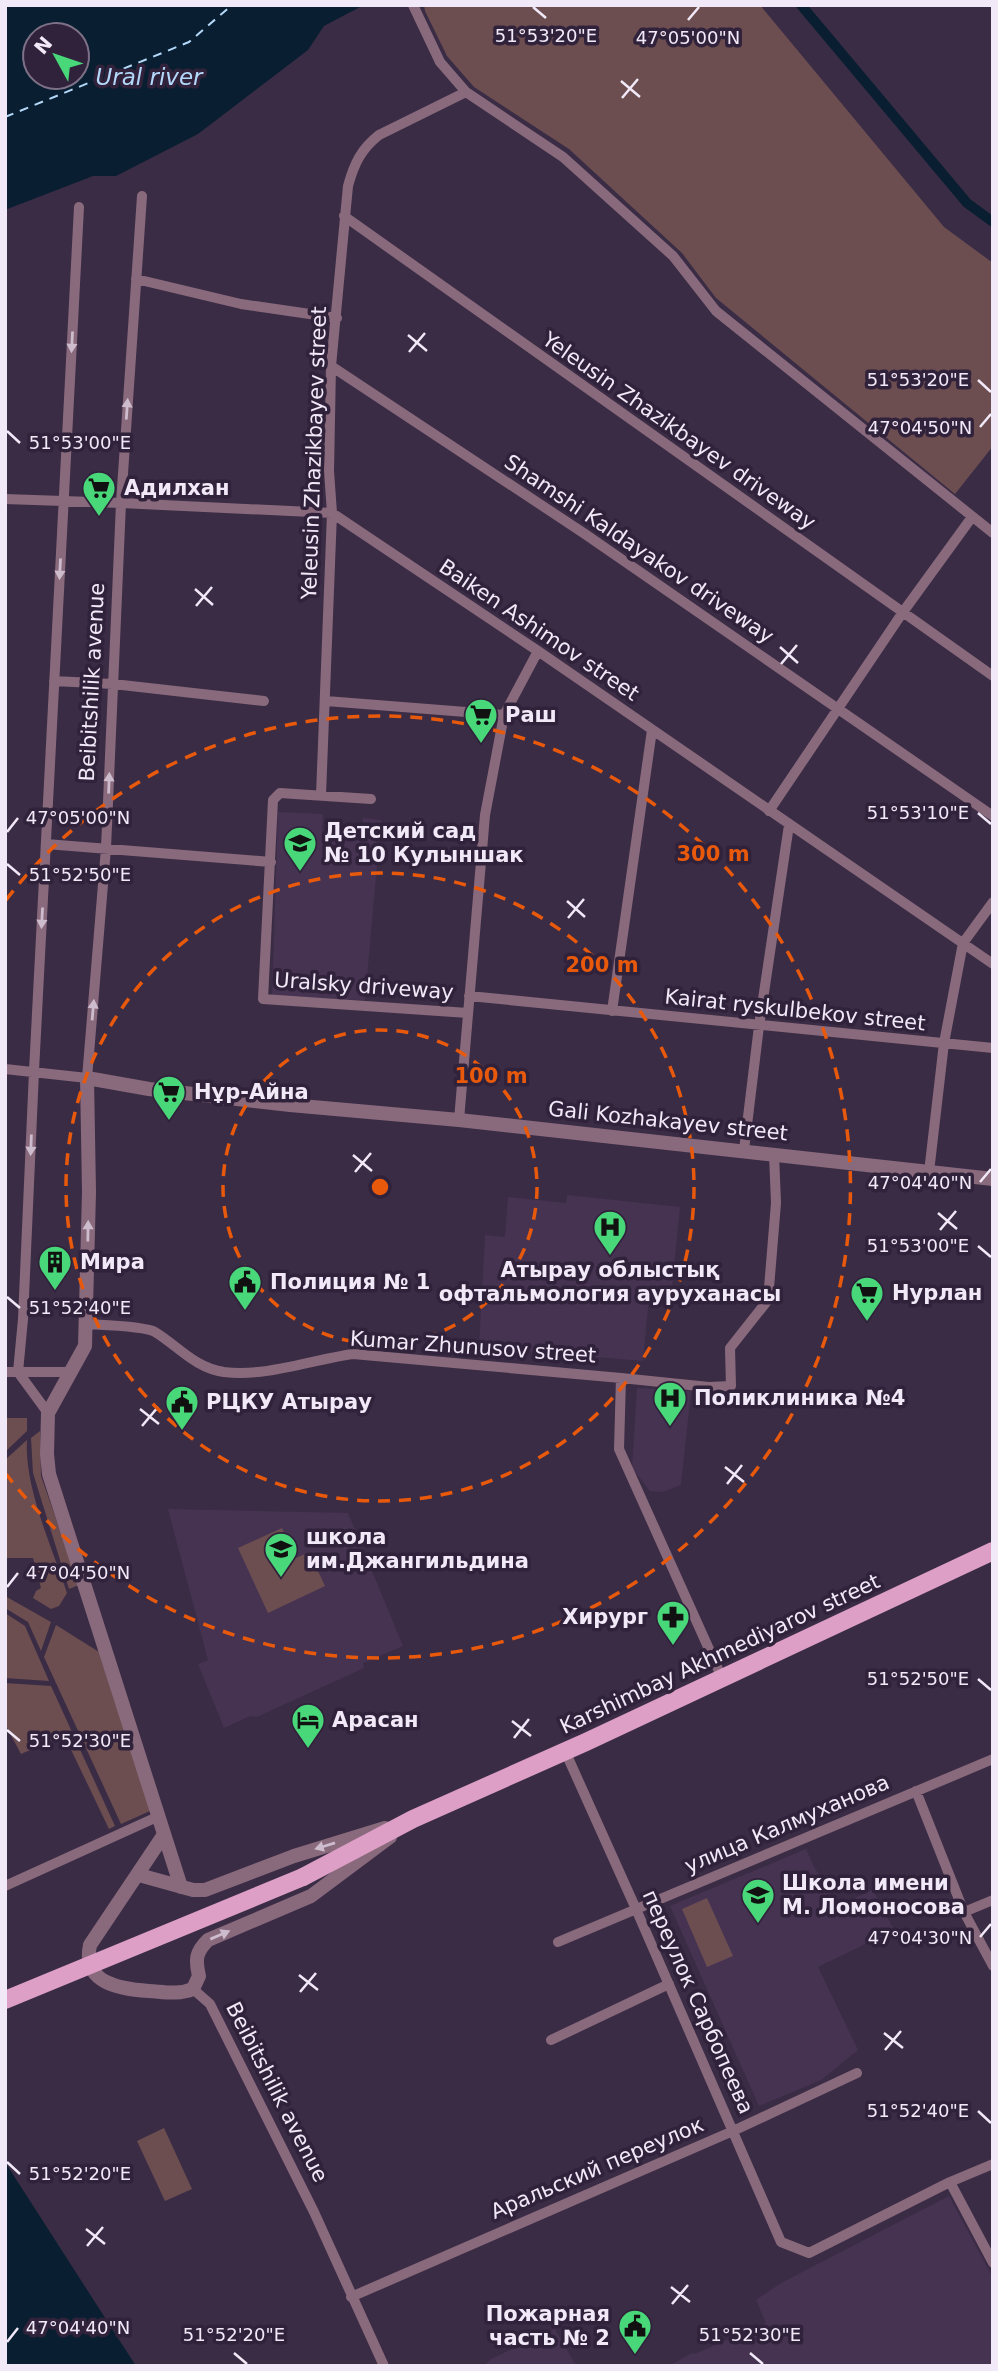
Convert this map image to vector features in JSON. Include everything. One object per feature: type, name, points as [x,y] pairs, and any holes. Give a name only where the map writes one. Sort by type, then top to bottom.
[{"type":"main road","name":"Karshimbay Akhmediyarov street","points":[[5,2000],[303,1877],[414,1819],[993,1551]]},
{"type":"street","points":[[413,5],[440,62],[466,92],[563,157],[673,256],[716,311],[993,533]]},
{"type":"street","name":"Yeleusin Zhazikbayev street","points":[[321,795],[326,701],[328,552],[332,513],[329,471],[331,366],[344,216],[352,171],[357,157],[379,135],[466,92]]},
{"type":"street","name":"Beibitshilik avenue","points":[[142,196],[121,503],[106,848],[87,1078],[89,1192],[85,1346],[48,1413],[47,1454],[49,1474],[181,1887]]},
{"type":"street","name":"Beibitshilik avenue","points":[[18,1372],[23,1319],[79,207]]},
{"type":"street","name":"Yeleusin Zhazikbayev driveway","points":[[344,216],[993,676]]},
{"type":"street","points":[[136,279],[241,304],[337,318]]},
{"type":"street","name":"Shamshi Kaldayakov driveway","points":[[331,366],[585,534],[993,816]]},
{"type":"street","points":[[5,499],[332,513]]},
{"type":"street","name":"Baiken Ashimov street","points":[[332,513],[538,651],[993,964]]},
{"type":"street","points":[[769,811],[903,611],[972,517]]},
{"type":"street","points":[[459,1120],[485,815],[504,715],[538,651]]},
{"type":"street","points":[[54,681],[113,684],[264,701]]},
{"type":"street","points":[[326,701],[504,715]]},
{"type":"street","points":[[612,1011],[652,730]]},
{"type":"street","name":"Uralsky driveway","points":[[371,799],[280,793],[275,796],[263,999],[468,1013]]},
{"type":"street","points":[[744,1150],[759,1026],[789,825]]},
{"type":"street","points":[[46,844],[271,862]]},
{"type":"street","points":[[929,1171],[944,1044],[963,943],[993,902]]},
{"type":"street","name":"Kairat ryskulbekov street","points":[[469,996],[993,1048]]},
{"type":"street","name":"Gali Kozhakayev street","points":[[5,1069],[87,1078],[149,1089],[744,1150],[993,1179]]},
{"type":"street","name":"Kumar Zhunusov street","points":[[85,1324],[152,1330],[191,1360],[223,1372],[270,1372],[353,1354],[709,1387],[730,1386],[730,1348],[768,1300],[776,1203],[774,1154]]},
{"type":"street","points":[[5,1372],[71,1372]]},
{"type":"street","points":[[18,1372],[48,1413]]},
{"type":"street","points":[[621,1378],[619,1449],[722,1678]]},
{"type":"street","name":"переулок Сарбопеева","points":[[565,1751],[780,2242],[809,2253],[950,2182]]},
{"type":"street","name":"улица Калмуханова","points":[[558,1942],[993,1759]]},
{"type":"street","points":[[916,1791],[964,1912],[993,1966]]},
{"type":"street","points":[[5,1886],[157,1817]]},
{"type":"street","points":[[139,1875],[192,1890],[205,1890],[313,1849],[414,1819]]},
{"type":"street","points":[[163,1836],[90,1945],[87,1958],[94,1973],[107,1984],[129,1990],[181,1994],[193,1989],[199,1976],[195,1962],[198,1951],[208,1940],[311,1896],[414,1819]]},
{"type":"street","points":[[964,1912],[993,1900]]},
{"type":"street","points":[[551,2040],[669,1984]]},
{"type":"street","name":"Beibitshilik avenue","points":[[193,1989],[210,2004],[314,2212],[384,2366]]},
{"type":"street","name":"Аральский переулок","points":[[351,2297],[733,2131],[857,2073]]},
{"type":"street","points":[[993,2164],[950,2182],[993,2263]]},
{"type":"shaded area","points":[[424,5],[760,5],[944,227],[993,263],[993,446],[955,494],[716,298],[682,253],[569,149],[474,87],[447,56]]},
{"type":"shaded area","points":[[278,812],[323,814],[322,834],[361,837],[363,818],[381,820],[365,1000],[272,997]]},
{"type":"shaded area","points":[[567,1195],[680,1207],[672,1288],[650,1286],[643,1361],[479,1347],[485,1235],[505,1237],[508,1197],[566,1203]]},
{"type":"shaded area","points":[[637,1388],[691,1391],[681,1485],[662,1492],[650,1491],[632,1468]]},
{"type":"shaded area","points":[[5,1418],[27,1418],[27,1431],[5,1452]]},
{"type":"shaded area","points":[[40,1431],[41,1476],[79,1585],[69,1589],[33,1473],[31,1438]]},
{"type":"shaded area","points":[[27,1440],[27,1458],[34,1497],[67,1593],[59,1606],[51,1609],[33,1598],[41,1588],[33,1558],[5,1558],[5,1460]]},
{"type":"shaded area","name":"школа им.Джангильдина","points":[[168,1509],[348,1513],[403,1646],[363,1663],[364,1668],[257,1717],[250,1716],[224,1728],[198,1664],[208,1660]]},
{"type":"shaded area","points":[[282,1528],[296,1558],[309,1552],[325,1586],[268,1613],[238,1548]]},
{"type":"shaded area","points":[[5,1596],[51,1622],[41,1651],[28,1622],[5,1608]]},
{"type":"shaded area","points":[[5,1613],[25,1626],[49,1681],[5,1678]]},
{"type":"shaded area","points":[[56,1625],[99,1652],[150,1811],[121,1824],[44,1657]]},
{"type":"shaded area","points":[[5,1683],[51,1686],[115,1826],[109,1829],[64,1735],[21,1754],[5,1724]]},
{"type":"shaded area","points":[[806,1849],[838,1905],[873,1890],[894,1930],[818,1967],[858,2050],[821,2080],[759,2106],[670,1906]]},
{"type":"shaded area","points":[[707,1898],[733,1956],[707,1967],[682,1909]]},
{"type":"shaded area","points":[[164,2128],[192,2189],[165,2201],[137,2141]]},
{"type":"shaded area","points":[[949,2196],[993,2278],[993,2366],[669,2366],[692,2353],[766,2323],[756,2300],[781,2283]]},
{"type":"shaded area","points":[[555,2329],[576,2366],[484,2366],[491,2359]]},
{"type":"water","name":"Ural river","points":[[5,5],[364,5],[324,26],[308,50],[198,134],[116,176],[93,176],[5,210]]},
{"type":"water","points":[[5,2162],[136,2366],[5,2366]]},
{"type":"waterway","points":[[801,5],[967,203],[993,222]]},
{"type":"ferry route","points":[[5,117],[189,42],[232,5]]},
{"type":"place","name":"Адилхан","points":[[99,518]]},
{"type":"place","name":"Раш","points":[[481,745]]},
{"type":"place","name":"Детский сад № 10 Кулыншак","points":[[300,873]]},
{"type":"place","name":"Нұр-Айна","points":[[169,1122]]},
{"type":"place","name":"Атырау облыстық офтальмология ауруханасы","points":[[610,1257]]},
{"type":"place","name":"Мира","points":[[55,1292]]},
{"type":"place","name":"Полиция № 1","points":[[245,1312]]},
{"type":"place","name":"Нурлан","points":[[867,1323]]},
{"type":"place","name":"Поликлиника №4","points":[[670,1428]]},
{"type":"place","name":"РЦКУ Атырау","points":[[182,1432]]},
{"type":"place","name":"школа им.Джангильдина","points":[[281,1579]]},
{"type":"place","name":"Хирург","points":[[673,1647]]},
{"type":"place","name":"Арасан","points":[[308,1750]]},
{"type":"place","name":"Школа имени М. Ломоносова","points":[[758,1925]]},
{"type":"place","name":"Пожарная часть № 2","points":[[635,2356]]}]
